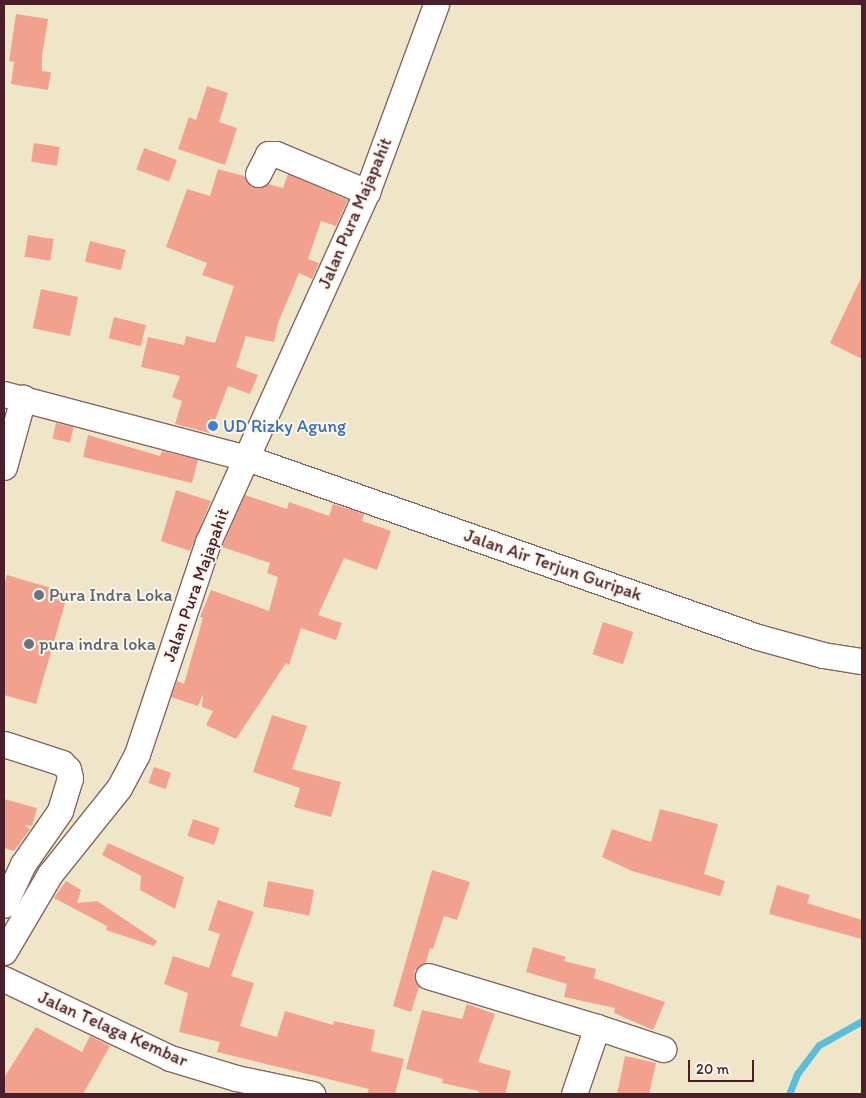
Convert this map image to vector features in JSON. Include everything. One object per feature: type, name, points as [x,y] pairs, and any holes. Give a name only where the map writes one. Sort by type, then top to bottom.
[{"type":"street","name":"Jalan Pura Majapahit","points":[[4,952],[50,874],[129,771],[208,542],[367,192],[436,4]]},
{"type":"street","points":[[258,174],[268,154],[276,154],[367,192]]},
{"type":"street","points":[[4,467],[14,396]]},
{"type":"street","name":"Jalan Air Terjun Guripak","points":[[14,396],[247,458],[758,637],[823,655],[862,661]]},
{"type":"street","points":[[4,744],[58,762],[66,766],[70,773],[64,800],[54,822],[13,861],[4,905]]},
{"type":"street","points":[[428,976],[597,1027],[663,1050]]},
{"type":"street","name":"Jalan Telaga Kembar","points":[[4,978],[170,1058],[236,1078],[312,1094]]},
{"type":"street","points":[[574,1094],[597,1027]]},
{"type":"building","points":[[16,14],[48,19],[42,56],[42,71],[51,72],[48,90],[11,84],[14,62],[9,61]]},
{"type":"building","points":[[207,86],[228,93],[219,122],[237,128],[225,165],[178,149],[189,117],[196,120]]},
{"type":"building","points":[[34,143],[60,147],[57,166],[31,162]]},
{"type":"building","points":[[144,148],[177,160],[169,182],[136,170]]},
{"type":"building","points":[[218,169],[244,176],[251,187],[258,188],[268,184],[283,188],[288,174],[348,200],[336,226],[321,221],[308,259],[319,263],[312,279],[299,273],[278,323],[274,342],[246,336],[236,367],[258,375],[250,394],[228,386],[210,433],[175,424],[182,401],[172,397],[180,376],[141,367],[148,337],[184,345],[186,336],[215,343],[234,286],[202,275],[207,263],[166,247],[187,189],[210,196]]},
{"type":"building","points":[[28,235],[54,239],[50,261],[25,257]]},
{"type":"building","points":[[90,241],[126,250],[121,270],[85,261]]},
{"type":"building","points":[[862,276],[862,359],[830,343]]},
{"type":"building","points":[[41,289],[78,297],[70,336],[33,328]]},
{"type":"building","points":[[114,317],[146,325],[141,346],[109,338]]},
{"type":"building","points":[[56,423],[74,427],[70,443],[52,439]]},
{"type":"building","points":[[88,435],[160,456],[162,451],[198,460],[192,483],[83,457]]},
{"type":"building","points":[[176,490],[211,501],[190,551],[161,541]]},
{"type":"building","points":[[245,495],[287,509],[289,502],[329,516],[333,504],[364,514],[362,521],[391,531],[377,570],[344,558],[318,615],[342,623],[336,640],[301,628],[289,665],[286,663],[236,739],[206,725],[213,711],[202,707],[203,694],[198,706],[171,697],[177,681],[184,684],[203,618],[200,617],[211,590],[269,611],[278,577],[267,573],[270,563],[222,547]]},
{"type":"building","name":"pura indra loka","points":[[7,575],[68,593],[36,704],[4,695],[4,585]]},
{"type":"building","points":[[603,622],[633,632],[623,664],[592,654]]},
{"type":"building","points":[[272,715],[307,726],[292,769],[341,782],[331,817],[294,807],[300,788],[253,772]]},
{"type":"building","points":[[154,767],[171,773],[165,789],[148,783]]},
{"type":"building","points":[[4,799],[37,808],[32,826],[24,825],[30,829],[14,851],[4,848]]},
{"type":"building","points":[[660,809],[718,824],[704,874],[725,881],[720,896],[632,871],[602,857],[612,829],[651,842]]},
{"type":"building","points":[[193,819],[220,828],[214,845],[187,836]]},
{"type":"building","points":[[108,843],[184,877],[175,909],[140,890],[141,876],[102,855]]},
{"type":"building","points":[[432,870],[470,882],[457,920],[444,916],[433,949],[430,948],[426,962],[414,971],[419,987],[411,1012],[393,1006]]},
{"type":"building","points":[[66,881],[81,890],[77,903],[97,901],[157,941],[154,946],[106,930],[107,926],[54,898]]},
{"type":"building","points":[[268,881],[314,890],[309,915],[263,907]]},
{"type":"building","points":[[777,885],[810,895],[807,903],[862,920],[862,939],[769,914]]},
{"type":"building","points":[[218,900],[254,912],[231,976],[254,983],[240,1026],[277,1037],[285,1011],[333,1025],[334,1021],[375,1030],[371,1051],[404,1059],[395,1094],[367,1094],[369,1089],[217,1052],[220,1042],[179,1032],[188,993],[164,984],[173,956],[209,968],[220,934],[208,930]]},
{"type":"building","points":[[533,947],[566,957],[564,961],[596,969],[594,978],[665,1002],[653,1030],[614,1013],[615,1008],[564,997],[567,984],[526,972]]},
{"type":"building","points":[[467,1004],[495,1014],[478,1062],[511,1071],[505,1094],[478,1094],[479,1091],[442,1083],[443,1079],[406,1069],[422,1010],[462,1019]]},
{"type":"building","points":[[36,1027],[82,1052],[90,1036],[110,1046],[83,1094],[4,1094],[4,1078]]},
{"type":"building","points":[[625,1056],[656,1063],[649,1094],[617,1094]]},
{"type":"waterway","points":[[789,1094],[797,1074],[819,1045],[862,1021]]},
{"type":"place","name":"UD Rizky Agung","points":[[213,426]]},
{"type":"place","name":"Pura Indra Loka","points":[[39,595]]},
{"type":"place","name":"pura indra loka","points":[[29,644]]}]
